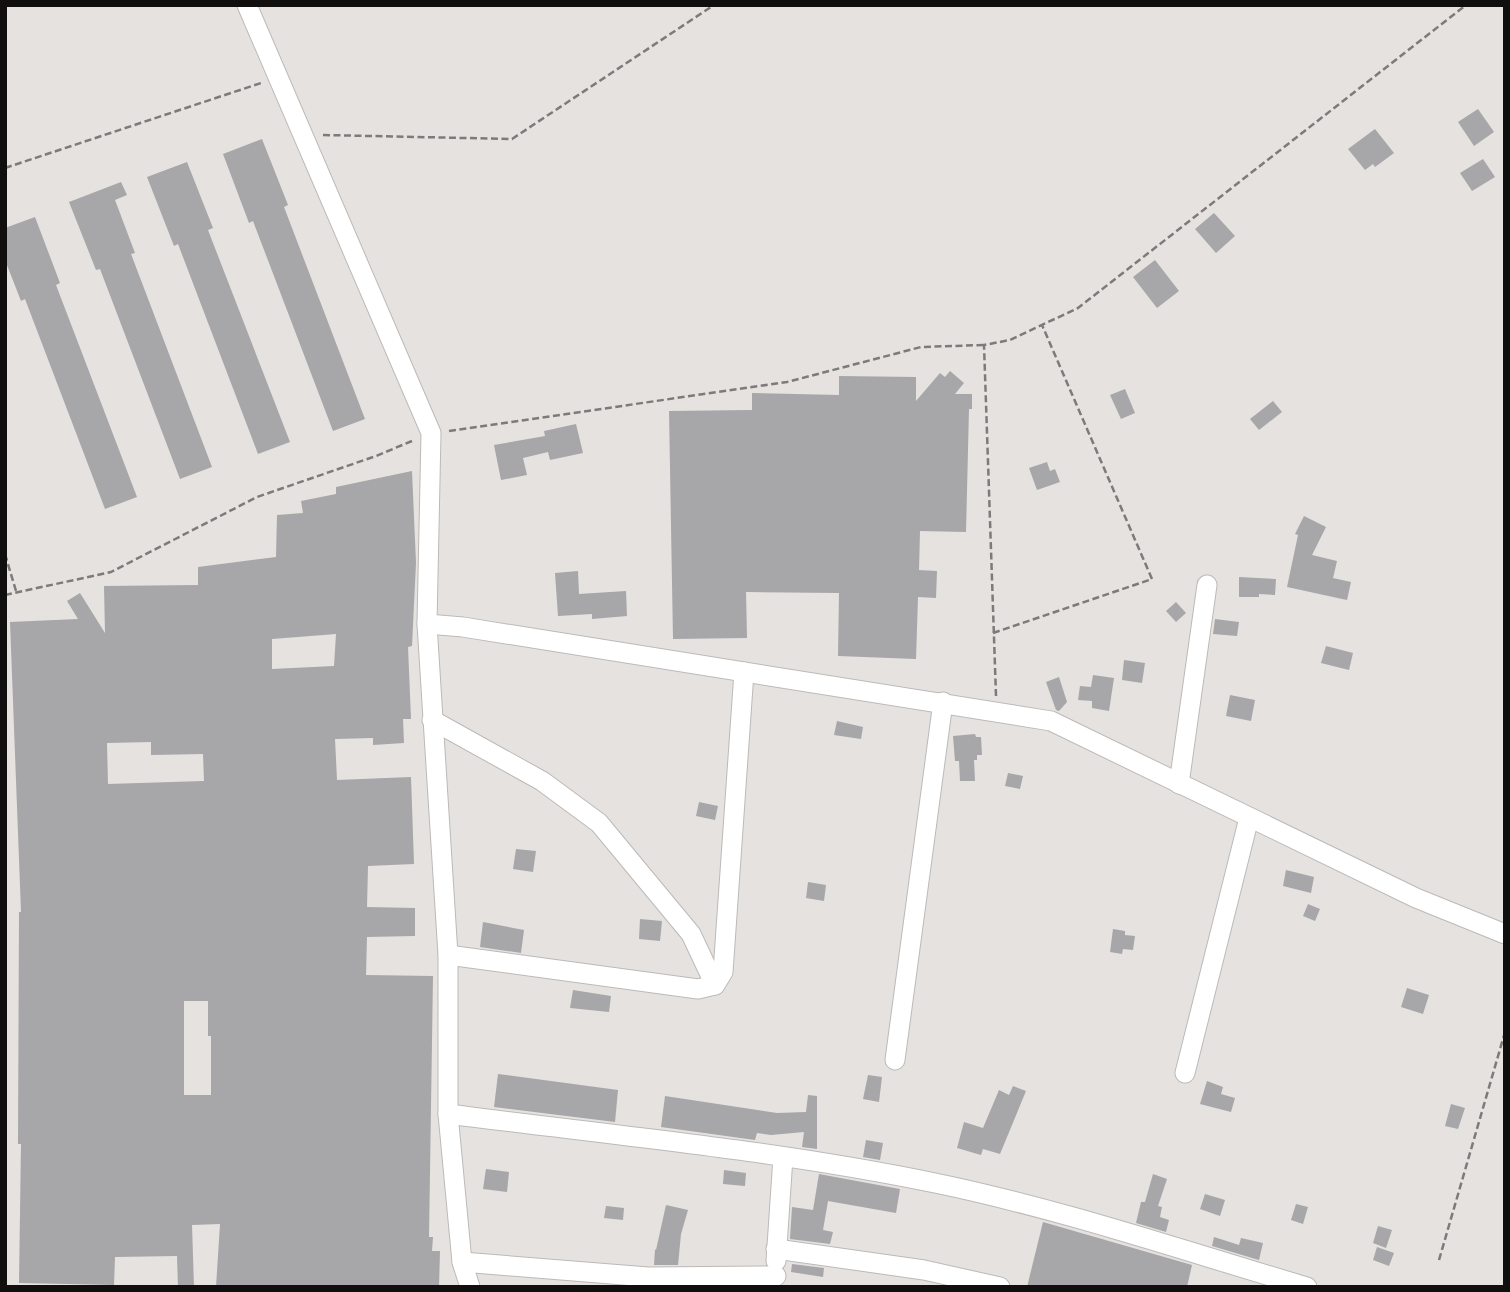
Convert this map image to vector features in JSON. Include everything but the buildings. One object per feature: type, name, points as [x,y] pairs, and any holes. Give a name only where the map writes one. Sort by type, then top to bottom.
[{"type":"street","points":[[247,5],[431,433],[427,624],[448,955],[448,1114],[462,1262],[470,1287]]},
{"type":"street","points":[[1179,784],[1207,585]]},
{"type":"street","points":[[427,624],[463,627],[1051,721],[1416,898],[1505,934]]},
{"type":"street","points":[[448,955],[698,989],[715,985],[723,972],[744,672]]},
{"type":"street","points":[[895,1060],[943,702]]},
{"type":"street","points":[[432,720],[542,781],[599,824],[691,934],[715,985]]},
{"type":"street","points":[[1185,1073],[1249,818]]},
{"type":"street","points":[[448,1114],[783,1157],[935,1183],[1011,1202],[1307,1287]]},
{"type":"street","points":[[462,1262],[648,1277],[775,1282],[783,1157]]},
{"type":"street","points":[[776,1249],[924,1270],[1000,1287]]},
{"type":"path","points":[[302,134],[512,139],[714,5]]},
{"type":"path","points":[[5,595],[111,572],[257,497],[376,456],[431,433],[788,382],[921,347],[984,345],[1010,341],[1078,308],[1466,5]]},
{"type":"path","points":[[5,168],[279,77]]},
{"type":"path","points":[[993,633],[1152,579],[1042,325]]},
{"type":"path","points":[[984,345],[996,711]]},
{"type":"path","points":[[5,554],[16,592]]},
{"type":"path","points":[[1439,1260],[1505,1032]]}]
